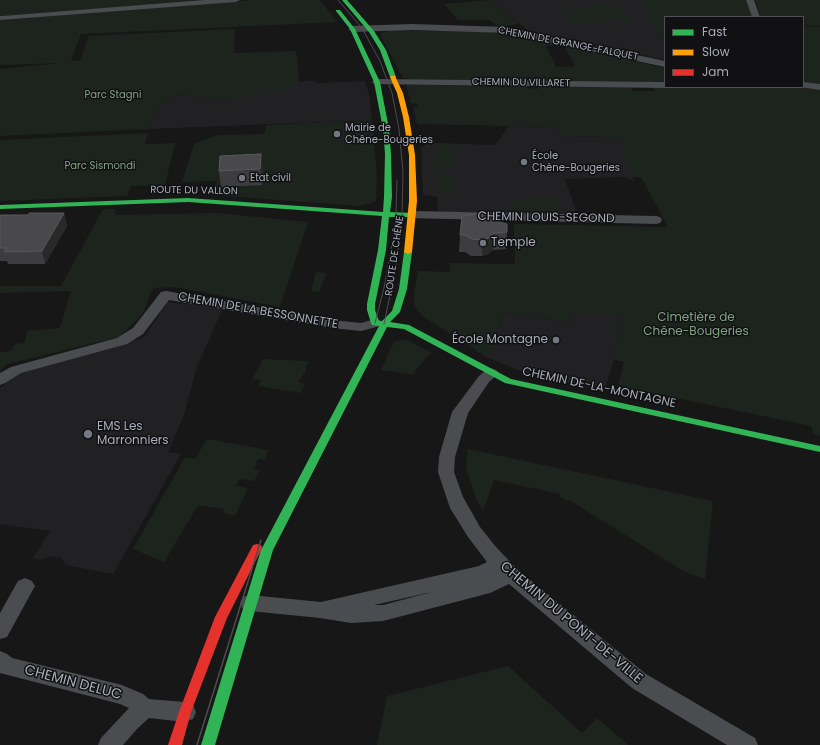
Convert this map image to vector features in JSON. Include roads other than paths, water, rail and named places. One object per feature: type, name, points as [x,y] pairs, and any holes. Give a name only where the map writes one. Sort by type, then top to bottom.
[{"type":"main road","name":"ROUTE DE CHÊNE","points":[[333,5],[352,29],[376,82],[382,105],[389,172],[382,250],[371,304],[371,310],[380,323],[396,312],[401,298],[412,215],[413,172],[410,142],[405,111],[396,82],[382,50],[367,28],[344,0]]},
{"type":"main road","name":"ROUTE DU VALLON","points":[[0,207],[188,200],[412,215]]},
{"type":"main road","name":"CHEMIN DE-LA-MONTAGNE","points":[[380,323],[396,324],[406,327],[491,374],[508,381],[820,449]]},
{"type":"main road","points":[[311,445],[380,323]]},
{"type":"main road","points":[[208,745],[267,550],[380,323]]},
{"type":"main road","points":[[175,745],[185,712],[221,617],[261,540]]},
{"type":"street","points":[[2,18],[236,0]]},
{"type":"street","points":[[750,0],[756,16]]},
{"type":"street","name":"CHEMIN DE GRANGE-FALQUET","points":[[352,29],[436,27],[506,30],[664,64]]},
{"type":"street","name":"CHEMIN DU VILLARET","points":[[376,82],[664,84]]},
{"type":"street","points":[[804,85],[820,87]]},
{"type":"street","name":"CHEMIN LOUIS-SEGOND","points":[[412,215],[656,220]]},
{"type":"street","name":"CHEMIN DE LA BESSONNETTE","points":[[0,380],[16,370],[122,341],[138,331],[166,295],[332,324],[362,327],[380,323]]},
{"type":"street","name":"CHEMIN DU PONT-DE-VILLE","points":[[491,374],[484,379],[460,412],[448,451],[446,472],[454,497],[474,532],[505,570],[640,681],[747,745]]},
{"type":"street","points":[[250,603],[320,610],[351,616],[383,613],[490,586],[505,570]]},
{"type":"street","points":[[0,631],[25,586]]},
{"type":"street","name":"CHEMIN DELUC","points":[[0,660],[6,666],[122,695],[136,700],[145,708]]},
{"type":"street","points":[[109,745],[129,722],[145,708],[185,712]]},
{"type":"tram line","points":[[338,0],[362,28],[380,61],[392,93],[399,129],[403,172],[402,215],[396,266],[384,324]]},
{"type":"tram line","points":[[375,323],[384,288],[391,250],[396,215],[397,180]]},
{"type":"tram line","points":[[197,745],[261,540]]},
{"type":"place","name":"Mairie de Chêne-Bougeries","points":[[337,134]]},
{"type":"place","name":"École Chêne-Bougeries","points":[[524,162]]},
{"type":"place","name":"Etat civil","points":[[242,178]]},
{"type":"place","name":"Temple","points":[[483,243]]},
{"type":"place","name":"École Montagne","points":[[556,340]]},
{"type":"place","name":"EMS Les Marronniers","points":[[88,434]]},
{"type":"park label","name":"Parc Stagni","points":[[113,95]]},
{"type":"park label","name":"Parc Sismondi","points":[[100,166]]},
{"type":"park label","name":"Cimetière de Chêne-Bougeries","points":[[696,325]]}]
